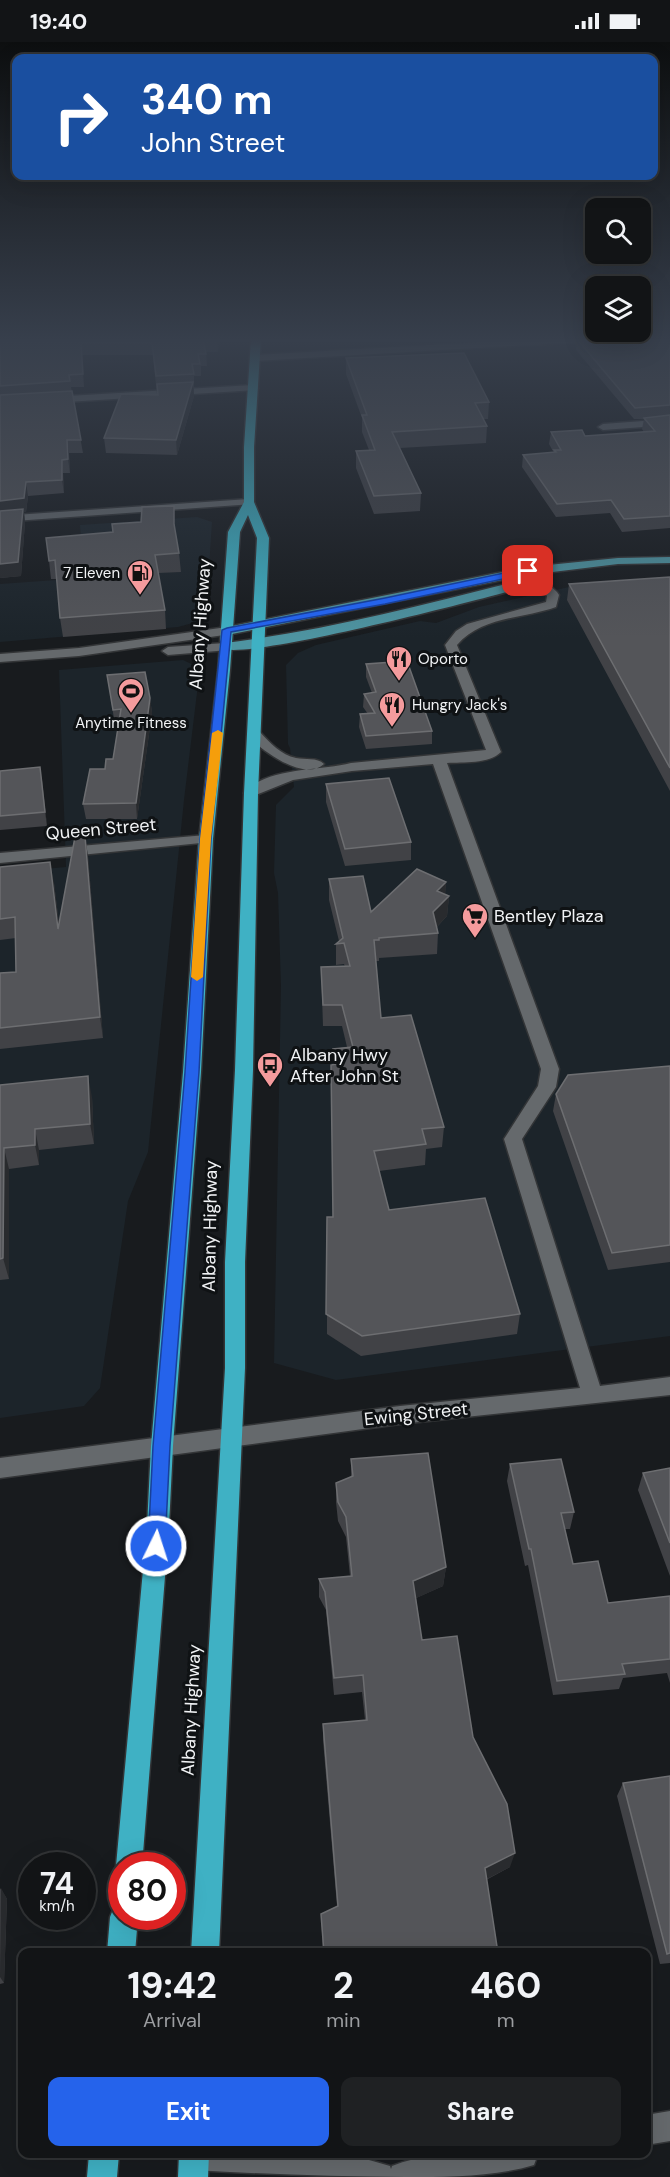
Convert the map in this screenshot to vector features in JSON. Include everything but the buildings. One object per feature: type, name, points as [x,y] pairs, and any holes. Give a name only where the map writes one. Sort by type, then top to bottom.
[{"type":"highway","name":"Albany Highway","points":[[205,1948],[232,1438],[250,794],[255,735],[263,538],[249,502],[251,439]]},
{"type":"highway","name":"Albany Highway","points":[[130,1852],[192,1072],[206,839],[224,670],[234,532],[249,502]]},
{"type":"highway","points":[[121,1948],[123,1930]]},
{"type":"highway","points":[[102,2177],[104,2158]]},
{"type":"main road","points":[[227,630],[528,571],[618,561],[670,560]]},
{"type":"main road","points":[[225,647],[357,626],[539,580],[629,570],[652,562]]},
{"type":"street","points":[[0,519],[249,502]]},
{"type":"street","points":[[255,735],[269,751],[296,764],[333,763],[351,767],[439,761],[483,756],[494,752],[451,645],[459,633],[484,621],[543,609],[552,604],[559,595],[528,571]]},
{"type":"street","points":[[0,658],[80,652],[104,646],[227,630]]},
{"type":"street","points":[[80,652],[108,656],[225,647]]},
{"type":"street","points":[[439,761],[550,1069],[547,1087],[513,1139],[593,1396]]},
{"type":"street","points":[[250,794],[284,777],[339,772],[351,767]]},
{"type":"street","name":"Queen Street","points":[[0,858],[206,839]]},
{"type":"street","name":"Ewing Street","points":[[0,1468],[400,1414],[593,1396],[670,1386]]},
{"type":"street","points":[[651,2129],[670,2126]]},
{"type":"street","points":[[403,2177],[502,2158]]},
{"type":"street","points":[[194,2162],[324,2163],[379,2177]]},
{"type":"shaded area","points":[[197,517],[212,522],[206,614],[200,621],[178,627],[0,642],[0,584],[84,578],[80,525]]},
{"type":"shaded area","name":"Bentley Plaza","points":[[670,577],[670,1336],[336,1380],[274,1363],[281,986],[278,893],[274,873],[276,805],[294,787],[288,744],[286,665],[298,653],[316,645],[420,621],[436,623],[479,607],[578,585]]},
{"type":"shaded area","points":[[183,660],[200,668],[184,800],[148,1152],[128,1201],[100,1388],[84,1406],[0,1418],[0,873],[66,867],[59,670]]},
{"type":"slow traffic","points":[[197,977],[206,839],[218,733]]},
{"type":"place","name":"7 Eleven","points":[[140,596]]},
{"type":"place","name":"Oporto","points":[[399,682]]},
{"type":"place","name":"Anytime Fitness","points":[[131,714]]},
{"type":"place","name":"Hungry Jack's","points":[[392,728]]},
{"type":"place","name":"Bentley Plaza","points":[[475,939]]},
{"type":"place","name":"Albany Hwy After John St","points":[[270,1088]]},
{"type":"route","points":[[156,1546],[192,1072],[206,839],[227,630],[385,601],[528,571]]}]
